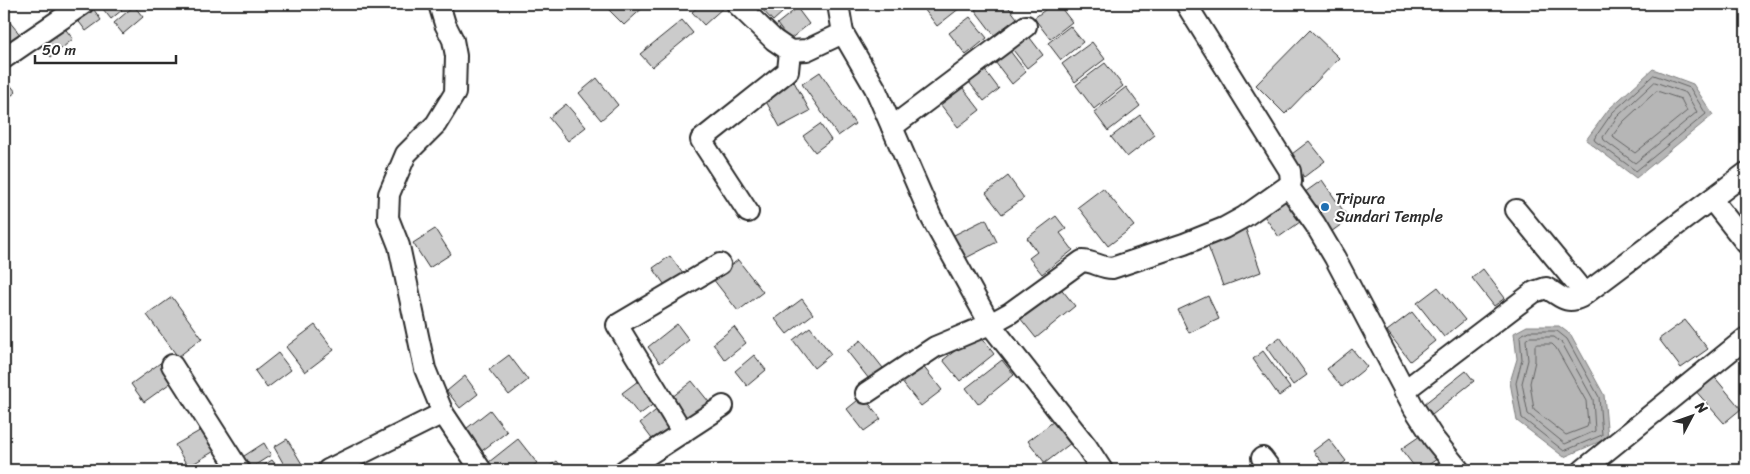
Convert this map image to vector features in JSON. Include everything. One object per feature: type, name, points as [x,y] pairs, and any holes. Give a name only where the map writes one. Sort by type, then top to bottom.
[{"type":"street","points":[[4,58],[83,4]]},
{"type":"street","points":[[439,4],[445,24],[453,40],[456,56],[455,93],[436,124],[406,154],[389,194],[388,218],[399,246],[425,370],[443,413],[481,470]]},
{"type":"street","points":[[737,4],[774,40],[790,51],[807,50],[843,33]]},
{"type":"street","points":[[838,4],[843,33],[874,88],[932,217],[990,324],[1087,447],[1102,470]]},
{"type":"street","points":[[866,393],[935,347],[990,324],[1010,313],[1082,261],[1088,261],[1105,268],[1112,268],[1184,244],[1231,224],[1288,186],[1291,182],[1290,171],[1186,4]]},
{"type":"street","points":[[892,127],[1026,26]]},
{"type":"street","points":[[748,212],[702,140],[788,71],[790,51]]},
{"type":"street","points":[[1404,391],[1534,292],[1546,288],[1571,301],[1585,294],[1746,173]]},
{"type":"street","points":[[1288,186],[1315,224],[1335,258],[1404,391],[1434,439],[1459,470]]},
{"type":"street","points":[[1712,200],[1746,243]]},
{"type":"street","points":[[1516,210],[1585,294]]},
{"type":"street","points":[[683,433],[617,325],[720,264]]},
{"type":"street","points":[[1582,470],[1746,338]]},
{"type":"street","points":[[172,365],[239,470]]},
{"type":"street","points":[[625,470],[723,406]]},
{"type":"street","points":[[328,470],[443,413]]},
{"type":"water","points":[[1653,69],[1693,84],[1713,115],[1636,178],[1586,140],[1609,109]]},
{"type":"water","points":[[1527,326],[1559,326],[1571,335],[1604,395],[1608,438],[1564,457],[1517,421],[1510,382],[1517,359],[1514,333]]},
{"type":"building","points":[[90,4],[101,20],[86,31],[73,14]]},
{"type":"building","points":[[99,4],[116,4],[122,10],[111,19]]},
{"type":"building","points":[[616,4],[647,4],[624,25],[609,10]]},
{"type":"building","points":[[701,4],[723,4],[725,6],[704,25],[692,12]]},
{"type":"building","points":[[764,4],[792,4],[773,21],[760,7]]},
{"type":"building","points":[[930,4],[965,4],[937,26],[924,9]]},
{"type":"building","points":[[983,4],[1006,4],[1017,18],[994,35],[975,10]]},
{"type":"building","points":[[1053,4],[1058,4],[1072,22],[1050,39],[1034,18]]},
{"type":"building","points":[[134,6],[143,17],[123,34],[114,23]]},
{"type":"building","points":[[797,8],[809,24],[789,40],[777,24]]},
{"type":"building","points":[[4,15],[22,37],[7,49],[4,45]]},
{"type":"building","points":[[970,17],[987,38],[966,55],[949,33]]},
{"type":"building","points":[[682,20],[693,33],[652,67],[640,54]]},
{"type":"building","points":[[60,22],[73,39],[51,57],[37,40]]},
{"type":"building","points":[[1070,26],[1083,42],[1061,60],[1048,43]]},
{"type":"building","points":[[1310,30],[1339,58],[1285,114],[1256,85]]},
{"type":"building","points":[[1027,34],[1043,55],[1027,68],[1010,46]]},
{"type":"building","points":[[1092,42],[1105,59],[1075,82],[1062,64]]},
{"type":"building","points":[[1007,47],[1026,72],[1012,84],[992,58]]},
{"type":"building","points":[[1105,63],[1123,86],[1094,109],[1076,85]]},
{"type":"building","points":[[981,65],[999,89],[984,101],[965,77]]},
{"type":"building","points":[[820,72],[855,124],[838,136],[802,84]]},
{"type":"building","points":[[4,77],[16,92],[4,101]]},
{"type":"building","points":[[597,78],[618,105],[601,120],[579,93]]},
{"type":"building","points":[[792,78],[810,111],[780,127],[762,94]]},
{"type":"building","points":[[959,83],[980,110],[958,127],[937,100]]},
{"type":"building","points":[[1126,87],[1140,106],[1108,131],[1094,112]]},
{"type":"building","points":[[566,104],[586,127],[568,141],[549,118]]},
{"type":"building","points":[[1140,115],[1155,135],[1127,157],[1111,137]]},
{"type":"building","points":[[820,124],[831,140],[815,152],[803,136]]},
{"type":"building","points":[[1309,141],[1325,161],[1304,177],[1288,157]]},
{"type":"building","points":[[1008,176],[1024,198],[1002,214],[986,193]]},
{"type":"building","name":"Tripura Sundari Temple","points":[[1322,180],[1349,219],[1328,234],[1301,195]]},
{"type":"building","points":[[1103,188],[1134,226],[1108,246],[1078,207]]},
{"type":"building","points":[[1290,193],[1307,217],[1279,237],[1262,213]]},
{"type":"building","points":[[1056,216],[1066,229],[1060,233],[1073,250],[1042,274],[1029,258],[1037,252],[1027,238]]},
{"type":"building","points":[[986,219],[997,242],[962,260],[950,237]]},
{"type":"building","points":[[1245,227],[1261,272],[1223,286],[1206,241]]},
{"type":"building","points":[[435,229],[451,254],[429,268],[413,243]]},
{"type":"building","points":[[670,256],[686,278],[669,291],[653,268]]},
{"type":"building","points":[[738,260],[763,292],[738,311],[713,279]]},
{"type":"building","points":[[1483,269],[1505,298],[1494,306],[1472,278]]},
{"type":"building","points":[[1055,281],[1075,306],[1036,338],[1016,313]]},
{"type":"building","points":[[1438,287],[1465,320],[1444,337],[1417,303]]},
{"type":"building","points":[[1208,296],[1219,319],[1189,333],[1178,310]]},
{"type":"building","points":[[172,297],[202,338],[178,357],[147,315]]},
{"type":"building","points":[[802,299],[813,314],[787,334],[775,319]]},
{"type":"building","points":[[1412,312],[1435,341],[1410,361],[1387,331]]},
{"type":"building","points":[[1685,320],[1708,349],[1681,368],[1659,339]]},
{"type":"building","points":[[677,324],[689,340],[660,363],[648,347]]},
{"type":"building","points":[[315,325],[334,350],[305,372],[286,347]]},
{"type":"building","points":[[734,327],[746,343],[725,360],[713,344]]},
{"type":"building","points":[[810,327],[831,354],[814,368],[793,340]]},
{"type":"building","points":[[978,333],[994,354],[960,381],[943,360]]},
{"type":"building","points":[[1280,337],[1307,375],[1293,385],[1266,347]]},
{"type":"building","points":[[861,340],[883,368],[869,379],[847,351]]},
{"type":"building","points":[[1352,349],[1367,367],[1342,387],[1327,369]]},
{"type":"building","points":[[1263,351],[1290,388],[1279,396],[1253,359]]},
{"type":"building","points":[[278,353],[291,370],[267,388],[255,371]]},
{"type":"building","points":[[509,355],[528,380],[509,395],[489,370]]},
{"type":"building","points":[[754,355],[766,370],[747,386],[735,371]]},
{"type":"building","points":[[1002,360],[1014,375],[978,404],[966,388]]},
{"type":"building","points":[[163,361],[176,379],[144,402],[131,384]]},
{"type":"building","points":[[922,365],[942,390],[921,406],[901,381]]},
{"type":"building","points":[[1466,371],[1474,381],[1432,414],[1424,404]]},
{"type":"building","points":[[1712,374],[1741,409],[1724,423],[1694,389]]},
{"type":"building","points":[[465,376],[478,394],[460,408],[447,391]]},
{"type":"building","points":[[642,378],[659,400],[639,415],[622,393]]},
{"type":"building","points":[[692,381],[709,402],[687,419],[671,398]]},
{"type":"building","points":[[863,396],[881,419],[864,431],[847,409]]},
{"type":"building","points":[[660,407],[675,428],[655,443],[640,423]]},
{"type":"building","points":[[490,410],[507,432],[479,453],[462,432]]},
{"type":"building","points":[[1054,421],[1071,443],[1045,463],[1028,441]]},
{"type":"building","points":[[203,429],[216,450],[188,467],[175,445]]},
{"type":"building","points":[[1420,436],[1437,459],[1421,470],[1417,470],[1401,449]]},
{"type":"building","points":[[287,439],[302,464],[290,470],[287,470],[274,447]]},
{"type":"building","points":[[518,439],[537,463],[528,470],[495,470],[489,462]]},
{"type":"building","points":[[1329,439],[1346,461],[1335,470],[1328,470],[1313,451]]},
{"type":"building","points":[[264,443],[271,455],[249,469],[241,458]]},
{"type":"building","points":[[272,460],[280,470],[257,470]]},
{"type":"building","points":[[557,461],[564,470],[544,470]]},
{"type":"place","name":"Tripura Sundari Temple","points":[[1325,207]]}]
